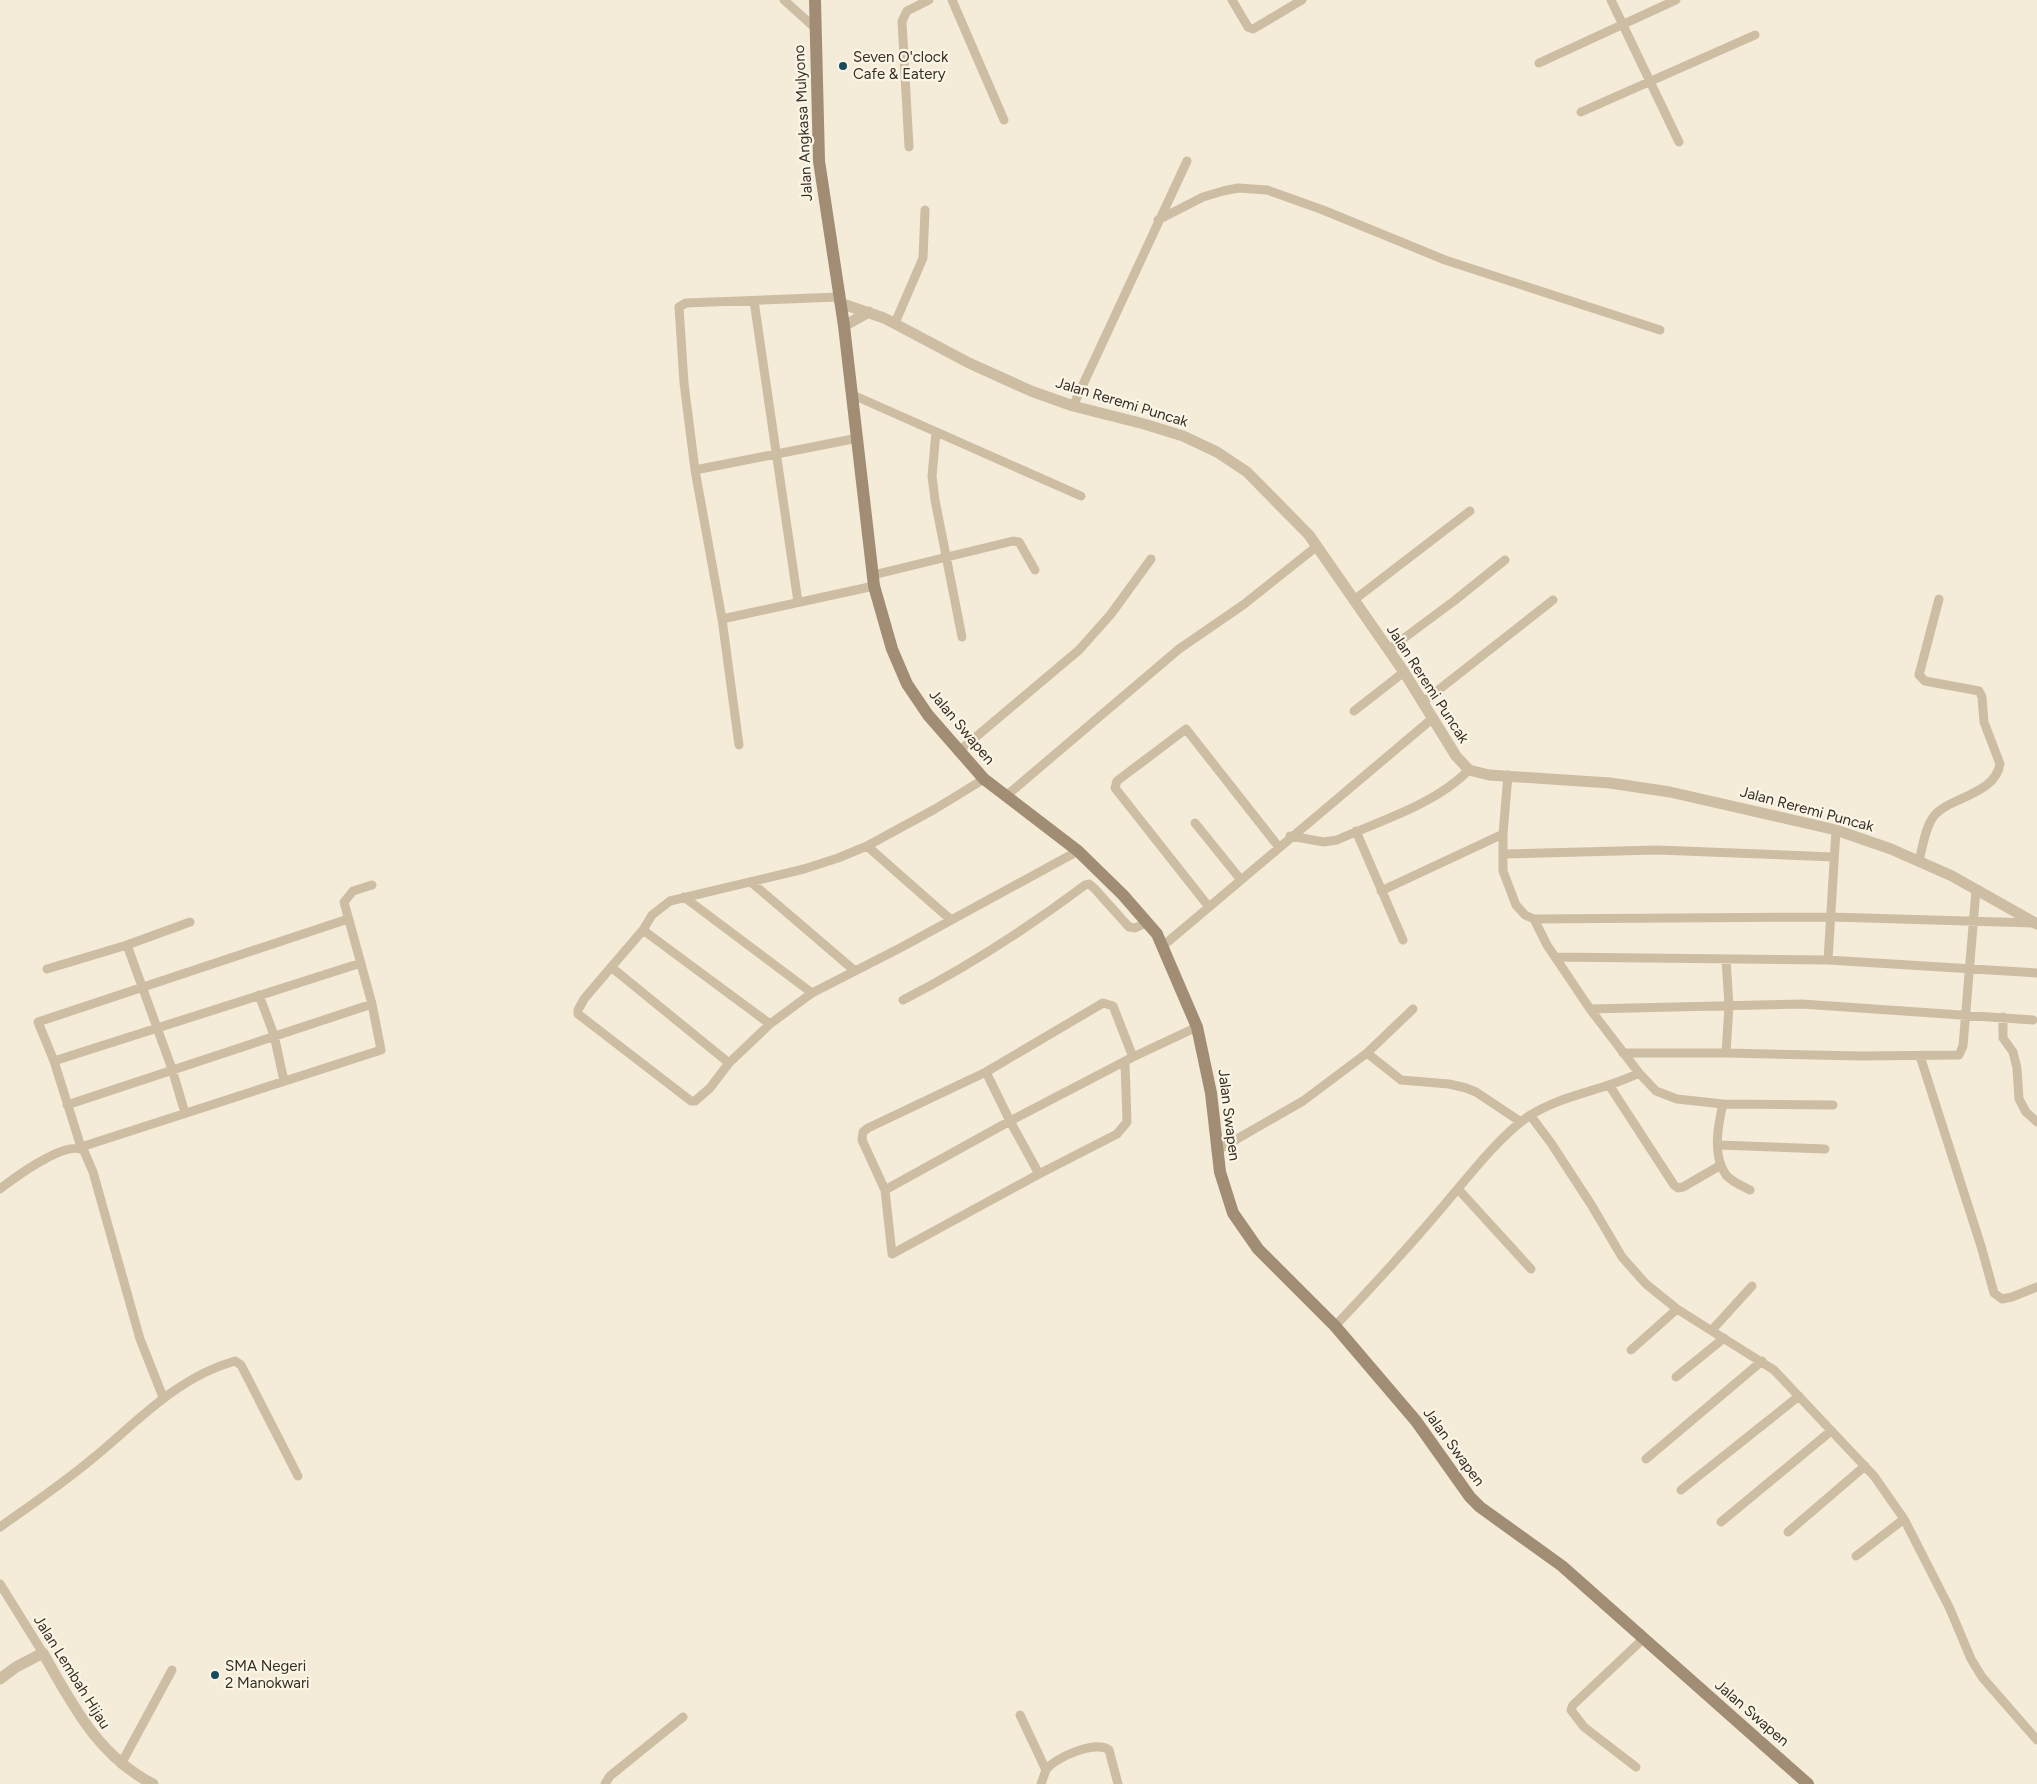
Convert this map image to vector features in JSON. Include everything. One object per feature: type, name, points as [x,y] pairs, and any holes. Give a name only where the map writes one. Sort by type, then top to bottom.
[{"type":"main road","name":"Jalan Angkasa Mulyono","points":[[815,0],[819,161],[840,300]]},
{"type":"main road","points":[[840,300],[844,326]]},
{"type":"main road","name":"Jalan Swapen","points":[[844,326],[873,580],[892,649],[907,684],[928,715],[958,752],[984,779],[1078,850],[1148,922],[1164,945],[1197,1027],[1211,1093],[1216,1151],[1224,1191],[1233,1213],[1243,1230],[1258,1249],[1335,1326],[1416,1421],[1470,1497],[1480,1507],[1562,1566],[1808,1784]]},
{"type":"street","points":[[784,0],[815,28]]},
{"type":"street","points":[[909,147],[902,22],[907,11],[929,0]]},
{"type":"street","points":[[952,0],[1004,120]]},
{"type":"street","points":[[1232,0],[1248,27],[1253,29],[1302,0]]},
{"type":"street","points":[[1611,0],[1679,142]]},
{"type":"street","points":[[1539,63],[1676,0]]},
{"type":"street","points":[[1581,112],[1755,35]]},
{"type":"street","points":[[1073,406],[1187,161]]},
{"type":"street","points":[[1158,220],[1203,197],[1223,191],[1245,188],[1267,190],[1323,210],[1445,260],[1660,330]]},
{"type":"street","points":[[895,323],[924,258],[926,210]]},
{"type":"street","points":[[739,745],[722,619],[696,470],[684,383],[679,308],[686,303],[840,300]]},
{"type":"street","name":"Jalan Reremi Puncak","points":[[840,300],[895,323],[969,363],[1073,406],[1183,436],[1217,452],[1247,472],[1263,486],[1308,535],[1404,672],[1456,756],[1470,770],[1488,775],[1508,774],[1670,792],[1836,830],[1919,860],[1952,876],[2036,924]]},
{"type":"street","points":[[754,301],[798,602]]},
{"type":"street","points":[[844,326],[869,312]]},
{"type":"street","points":[[852,395],[1081,496]]},
{"type":"street","points":[[936,432],[932,476],[962,637]]},
{"type":"street","points":[[696,470],[858,438]]},
{"type":"street","points":[[1354,600],[1470,511]]},
{"type":"street","points":[[722,619],[798,602],[946,557],[1017,541],[1035,570]]},
{"type":"street","points":[[1006,796],[1179,648],[1243,605],[1316,547]]},
{"type":"street","points":[[958,752],[1079,650],[1111,614],[1150,559]]},
{"type":"street","points":[[1388,650],[1505,560]]},
{"type":"street","points":[[1919,860],[1933,816],[1944,808],[1973,795],[1995,776],[2000,764],[1984,722],[1982,697],[1979,691],[1925,681],[1919,675],[1939,599]]},
{"type":"street","points":[[1423,702],[1553,600]]},
{"type":"street","points":[[1354,711],[1404,672]]},
{"type":"street","points":[[1164,945],[1278,846],[1433,718]]},
{"type":"street","points":[[1209,907],[1115,788],[1117,782],[1186,729],[1278,846]]},
{"type":"street","points":[[1290,836],[1332,841],[1440,794],[1470,770]]},
{"type":"street","points":[[1508,774],[1503,834],[1504,879],[1520,911],[1534,919],[1831,917],[2036,924]]},
{"type":"street","points":[[984,779],[868,846],[804,869],[684,897],[660,908],[580,1006],[578,1012],[582,1018],[691,1101],[700,1098],[729,1063],[770,1024],[812,993],[902,948],[950,919],[1078,850]]},
{"type":"street","points":[[1195,823],[1241,880]]},
{"type":"street","points":[[1828,960],[1836,830]]},
{"type":"street","points":[[1356,831],[1403,940]]},
{"type":"street","points":[[1382,891],[1503,834]]},
{"type":"street","points":[[868,846],[950,919]]},
{"type":"street","points":[[1503,854],[1657,850],[1834,857]]},
{"type":"street","points":[[751,882],[855,971]]},
{"type":"street","points":[[904,1000],[954,974],[999,947],[1085,885],[1089,884],[1094,888],[1129,927],[1135,928],[1148,922]]},
{"type":"street","points":[[0,1189],[45,1159],[381,1050],[372,1004],[344,902],[353,891],[372,885]]},
{"type":"street","points":[[1623,1053],[1959,1055],[1963,1046],[1976,890]]},
{"type":"street","points":[[684,897],[812,993]]},
{"type":"street","points":[[163,1397],[140,1339],[92,1167],[84,1151],[79,1147],[54,1061],[38,1022],[348,919]]},
{"type":"street","points":[[1534,919],[1555,957],[1590,1009],[1639,1073],[1656,1091],[1667,1096],[1723,1104],[1833,1105]]},
{"type":"street","points":[[47,969],[126,945],[190,922]]},
{"type":"street","points":[[643,930],[770,1024]]},
{"type":"street","points":[[126,945],[172,1069],[185,1113]]},
{"type":"street","points":[[1555,957],[1828,960],[2037,973]]},
{"type":"street","points":[[1726,959],[1729,1006],[1726,1053]]},
{"type":"street","points":[[54,1061],[361,963]]},
{"type":"street","points":[[611,967],[729,1063]]},
{"type":"street","points":[[259,995],[274,1035],[284,1081]]},
{"type":"street","points":[[1125,1062],[1127,1117],[1125,1127],[1117,1134],[892,1254],[884,1190],[864,1146],[863,1132],[986,1072],[1107,1003],[1113,1006],[1133,1057]]},
{"type":"street","points":[[67,1105],[372,1004]]},
{"type":"street","points":[[1590,1009],[1802,1004],[2033,1020]]},
{"type":"street","points":[[1216,1151],[1303,1101],[1367,1053],[1413,1009]]},
{"type":"street","points":[[2003,1017],[2003,1038],[2013,1052],[2017,1068],[2020,1099],[2026,1112],[2037,1122]]},
{"type":"street","points":[[884,1190],[1010,1121],[1133,1057],[1197,1027]]},
{"type":"street","points":[[1367,1053],[1395,1078],[1466,1088],[1476,1092],[1521,1122]]},
{"type":"street","points":[[1920,1056],[1982,1246],[1994,1293],[2002,1299],[2037,1287]]},
{"type":"street","points":[[986,1072],[1039,1174]]},
{"type":"street","points":[[1335,1326],[1389,1270],[1458,1189],[1521,1122],[1530,1115],[1559,1100],[1609,1086],[1639,1073]]},
{"type":"street","points":[[1609,1086],[1674,1185],[1678,1188],[1721,1165]]},
{"type":"street","points":[[1723,1104],[1718,1145],[1721,1165],[1732,1180],[1750,1190]]},
{"type":"street","points":[[1530,1115],[1592,1206],[1622,1257],[1646,1284],[1677,1309],[1762,1361],[1799,1396],[1865,1466],[1890,1496],[1904,1519],[1950,1609],[1971,1659],[1982,1677],[2037,1740]]},
{"type":"street","points":[[1718,1145],[1825,1150]]},
{"type":"street","points":[[1458,1189],[1531,1269]]},
{"type":"street","points":[[1712,1330],[1752,1286]]},
{"type":"street","points":[[1631,1350],[1677,1309]]},
{"type":"street","points":[[1676,1377],[1724,1338]]},
{"type":"street","points":[[1646,1459],[1762,1361]]},
{"type":"street","points":[[0,1527],[62,1483],[163,1397],[228,1363],[238,1362],[277,1432],[298,1476]]},
{"type":"street","points":[[1681,1490],[1799,1396]]},
{"type":"street","points":[[1721,1522],[1831,1431]]},
{"type":"street","points":[[1788,1532],[1865,1466]]},
{"type":"street","points":[[1856,1556],[1904,1519]]},
{"type":"street","name":"Jalan Lembah Hijau","points":[[0,1584],[85,1725],[99,1743],[119,1762],[153,1784]]},
{"type":"street","points":[[1636,1767],[1584,1726],[1571,1710],[1573,1705],[1643,1639]]},
{"type":"street","points":[[0,1680],[16,1667],[43,1654]]},
{"type":"street","points":[[119,1762],[172,1670]]},
{"type":"street","points":[[1020,1715],[1046,1770]]},
{"type":"street","points":[[605,1784],[610,1776],[683,1717]]},
{"type":"street","points":[[1041,1784],[1046,1770],[1055,1761],[1078,1751],[1102,1747],[1109,1750],[1118,1784]]},
{"type":"place","name":"Seven O'clock Cafe & Eatery","points":[[843,66]]},
{"type":"place","name":"SMA Negeri 2 Manokwari","points":[[215,1675]]}]
